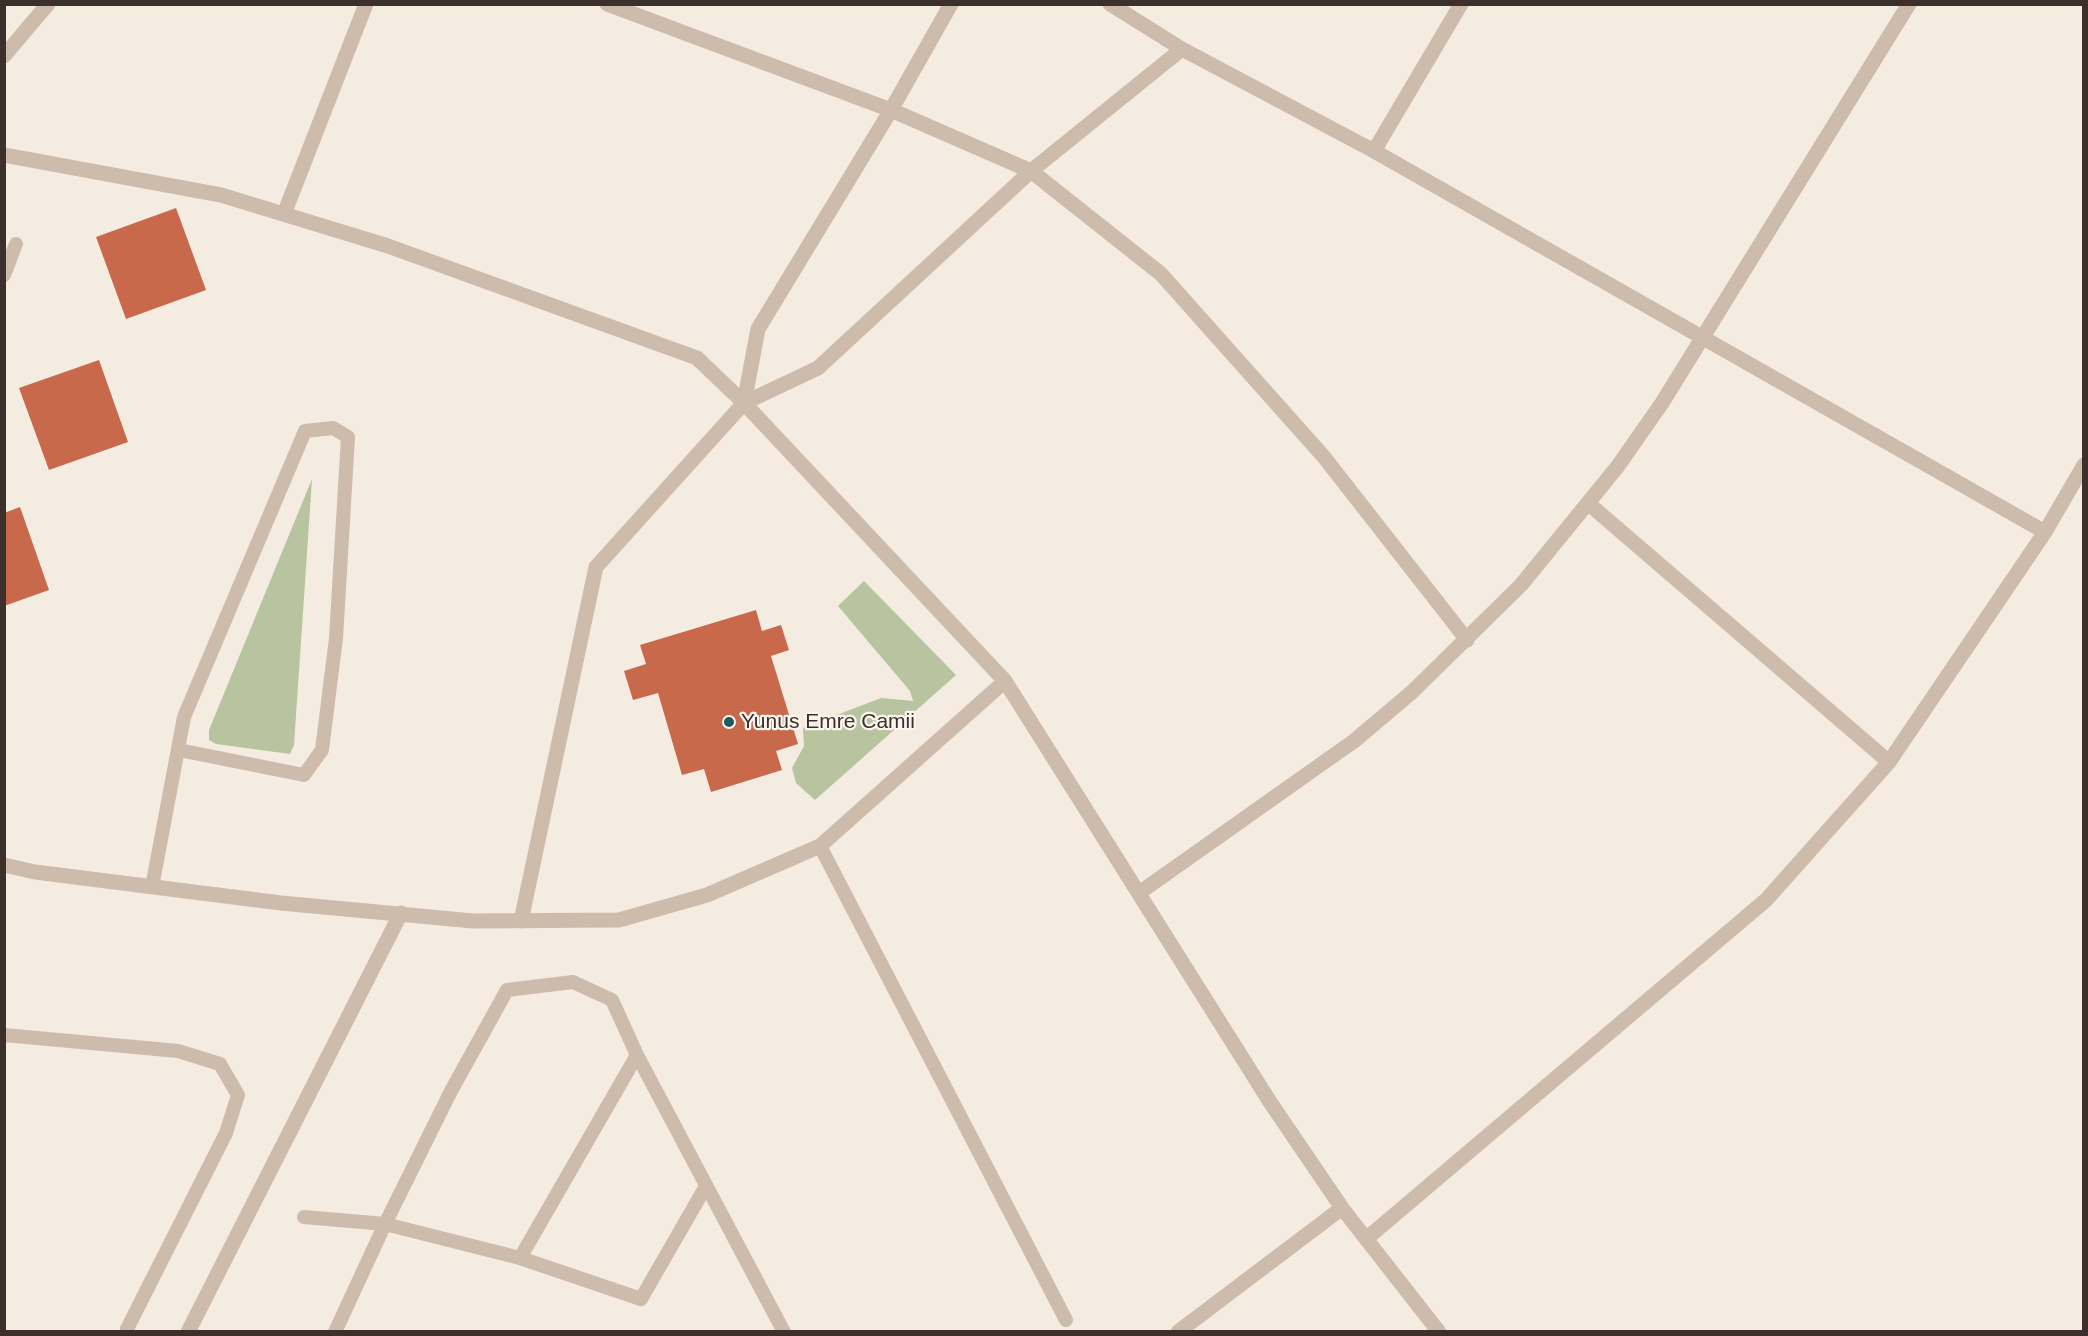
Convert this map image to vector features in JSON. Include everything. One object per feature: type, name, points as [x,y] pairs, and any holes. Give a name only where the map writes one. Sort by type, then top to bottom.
[{"type":"street","points":[[4,56],[48,4]]},
{"type":"street","points":[[284,214],[366,4]]},
{"type":"street","points":[[607,4],[891,110],[1031,171],[1161,274],[1324,457],[1467,640]]},
{"type":"street","points":[[744,403],[758,329],[891,110],[951,4]]},
{"type":"street","points":[[1110,4],[1182,49],[1374,151],[2045,532]]},
{"type":"street","points":[[1374,151],[1461,4]]},
{"type":"street","points":[[1139,893],[1354,741],[1467,640],[1521,585],[1589,504],[1662,403],[1910,4]]},
{"type":"street","points":[[521,921],[596,567],[744,403],[818,368],[1031,171],[1182,49]]},
{"type":"street","points":[[4,155],[221,195],[388,246],[697,358],[744,403],[1005,681],[1270,1102],[1342,1208],[1439,1332]]},
{"type":"street","points":[[1366,1239],[1766,900],[1889,762],[2045,532],[2084,465]]},
{"type":"street","points":[[1589,504],[1889,762]]},
{"type":"street","points":[[4,865],[35,872],[300,905],[474,921],[619,920],[707,895],[820,846],[1005,681]]},
{"type":"street","points":[[188,1332],[401,913]]},
{"type":"street","points":[[1178,1332],[1342,1208]]},
{"type":"lane","points":[[4,275],[16,244]]},
{"type":"lane","points":[[152,887],[184,717],[305,431],[333,428],[348,437],[336,638],[322,750],[304,775],[179,750]]},
{"type":"lane","points":[[820,846],[1066,1320]]},
{"type":"lane","points":[[336,1332],[385,1224],[451,1091],[507,990],[573,982],[612,1000],[637,1055],[784,1332]]},
{"type":"lane","points":[[4,1035],[178,1051],[220,1064],[238,1095],[226,1133],[126,1329]]},
{"type":"lane","points":[[520,1258],[637,1055]]},
{"type":"lane","points":[[304,1216],[385,1224],[520,1258],[641,1299],[706,1186]]},
{"type":"green space","points":[[312,479],[294,745],[290,754],[216,744],[209,740],[209,730]]},
{"type":"green space","points":[[864,581],[956,675],[815,800],[796,783],[792,768],[804,746],[803,728],[881,698],[913,701],[910,691],[838,606]]},
{"type":"building","points":[[176,208],[206,290],[126,319],[96,237]]},
{"type":"building","points":[[99,360],[128,442],[49,470],[19,388]]},
{"type":"building","points":[[20,507],[49,590],[4,606],[4,513]]},
{"type":"building","name":"Yunus Emre Camii","points":[[756,610],[762,631],[781,625],[789,650],[771,656],[798,744],[776,751],[782,770],[711,792],[704,769],[682,775],[658,693],[633,700],[624,671],[646,664],[640,645]]},
{"type":"place","name":"Yunus Emre Camii","points":[[729,722]]}]
